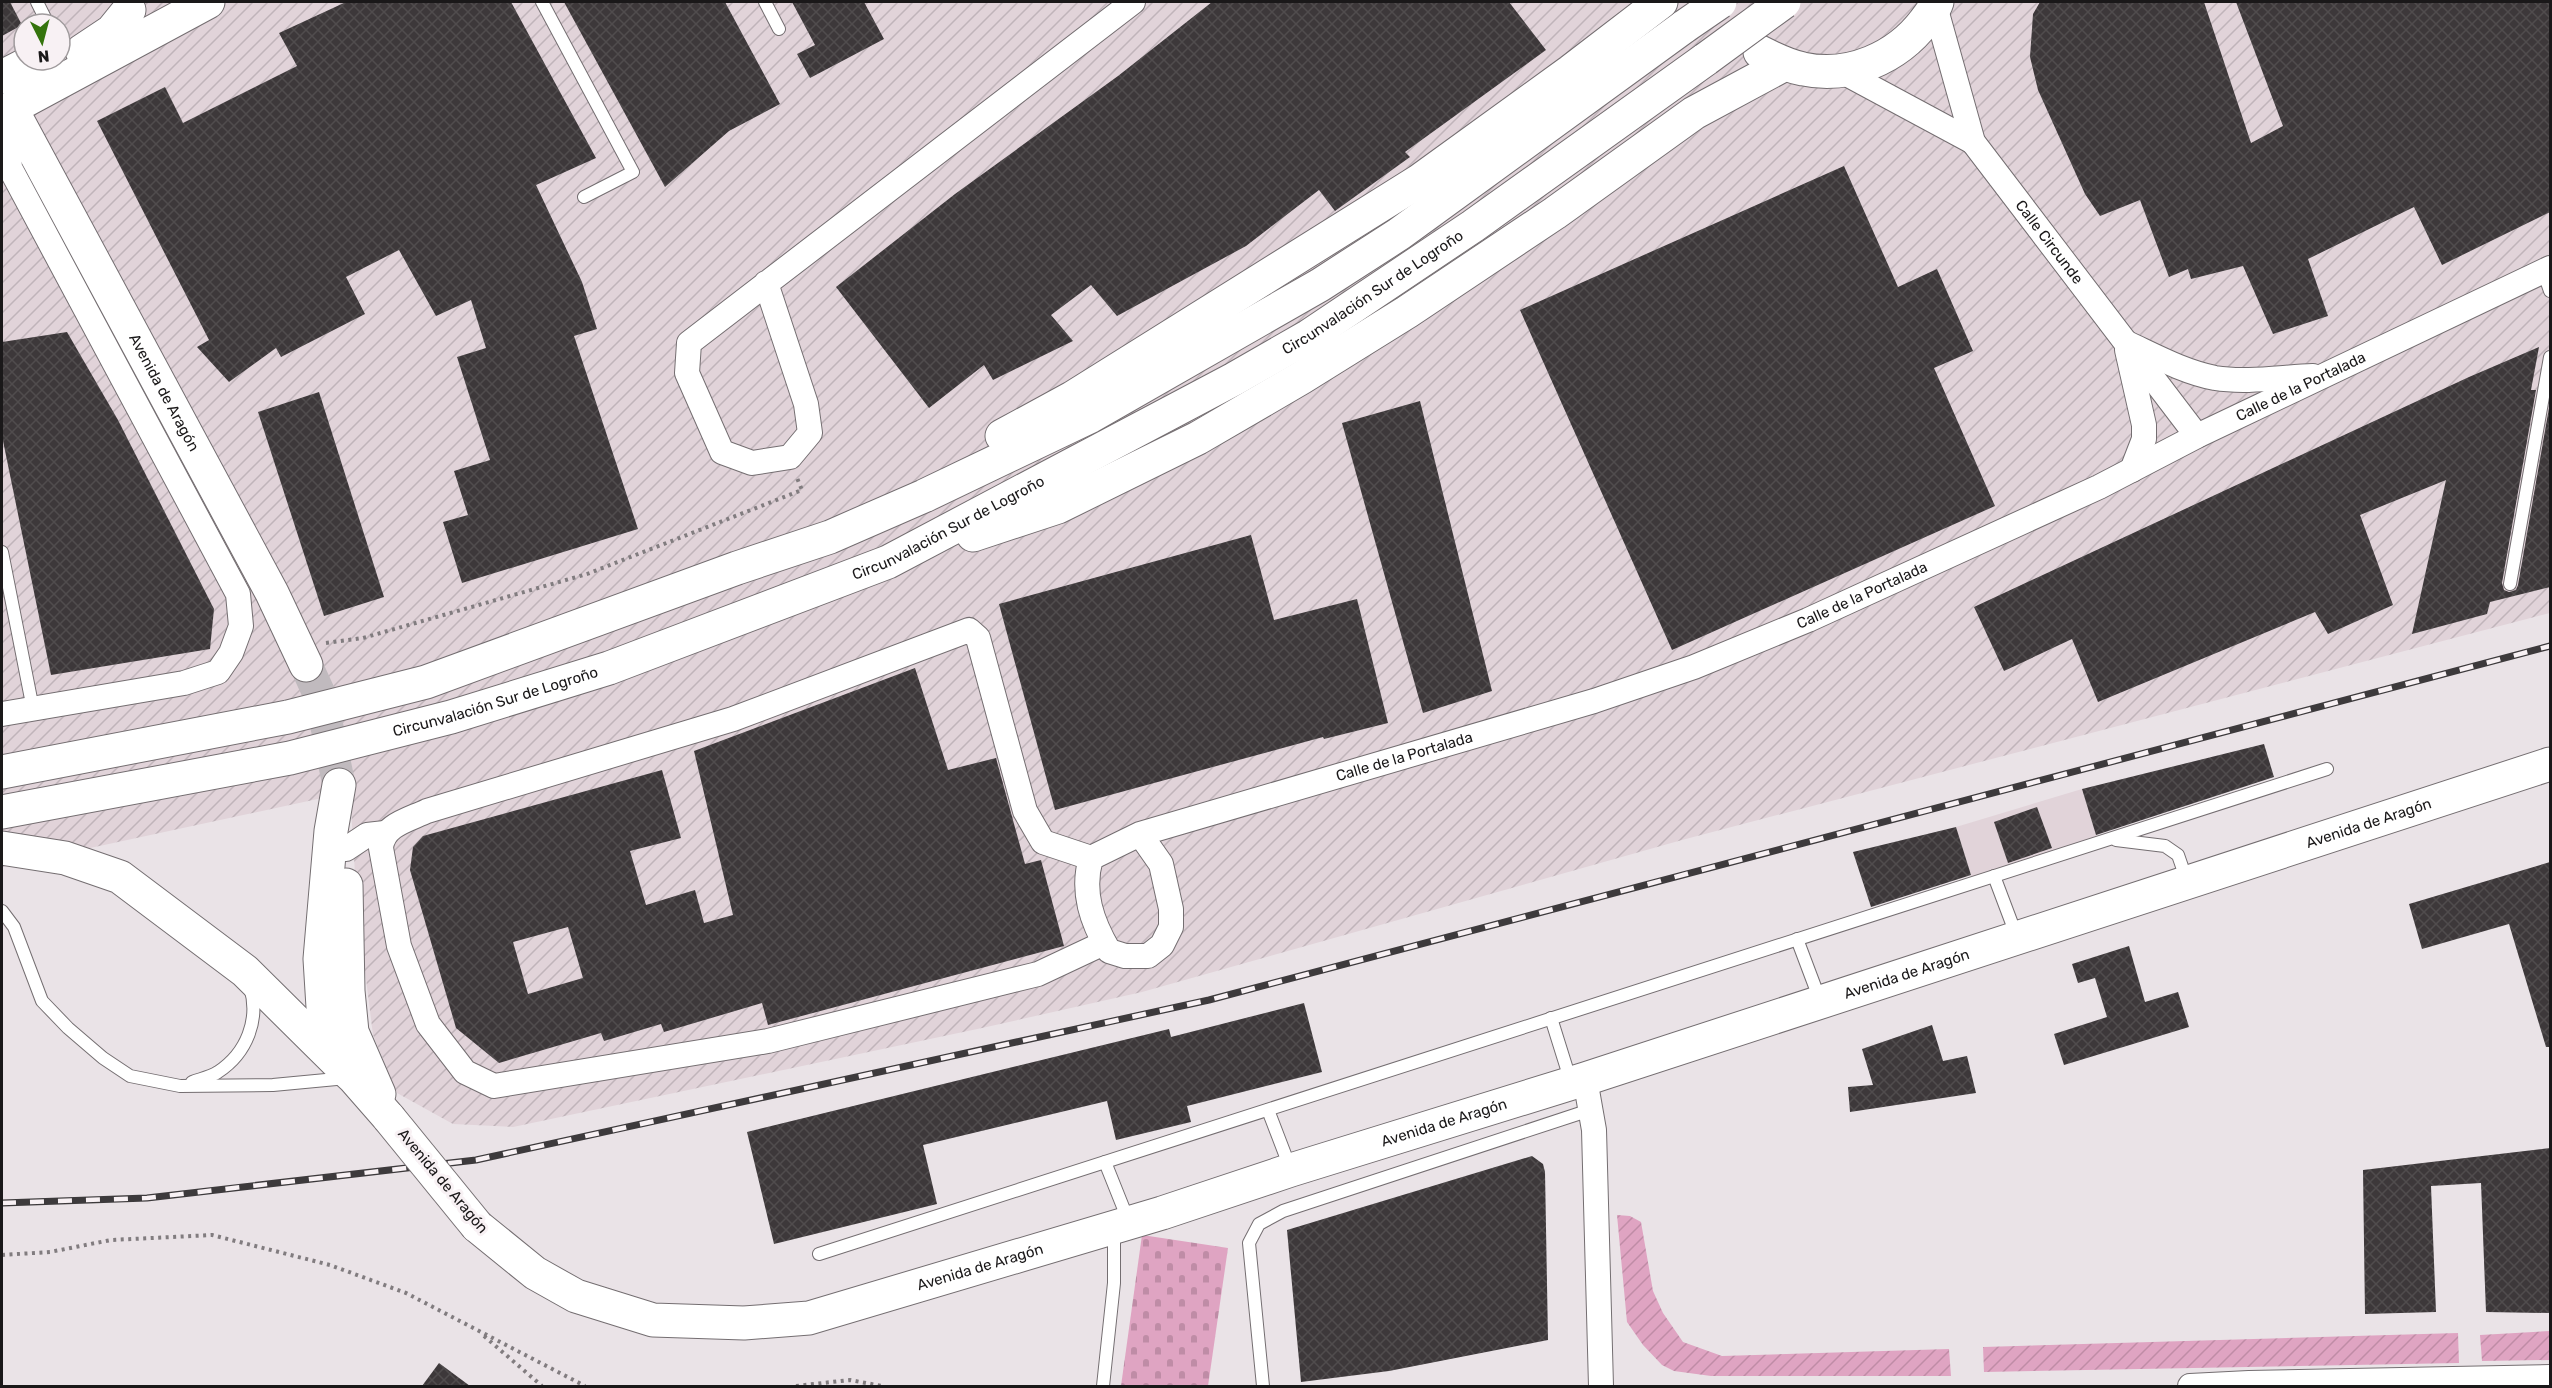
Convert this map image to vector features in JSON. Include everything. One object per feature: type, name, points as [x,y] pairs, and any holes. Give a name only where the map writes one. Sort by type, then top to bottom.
[{"type":"main road","points":[[11,124],[208,2]]},
{"type":"main road","points":[[737,568],[860,504],[1001,437],[1082,392],[1419,181],[1571,71],[1661,2]]},
{"type":"main road","points":[[2,772],[288,717],[426,682],[737,568],[830,537],[982,470],[1090,416],[1320,285],[1399,234],[1720,2]]},
{"type":"main road","name":"Circunvalación Sur de Logroño","points":[[2,812],[290,758],[451,717],[609,668],[888,562],[1234,379],[1309,336],[1473,226],[1784,2]]},
{"type":"main road","points":[[888,562],[1058,507],[1198,438],[1407,312],[1555,213],[1773,58],[1813,71],[1841,71],[1880,60],[1912,38],[1936,4]]},
{"type":"main road","points":[[11,124],[16,89],[96,43],[112,31],[137,6]]},
{"type":"main road","points":[[72,41],[137,6]]},
{"type":"main road","name":"Avenida de Aragón","points":[[11,124],[302,656]]},
{"type":"main road","name":"Avenida de Aragón","points":[[356,1075],[345,926],[346,849],[339,785],[332,831],[320,959],[324,1023],[356,1075],[477,1226],[535,1273],[576,1296],[653,1320],[744,1323],[809,1318],[1122,1225],[1291,1170],[1582,1091],[1821,1002],[2550,764]]},
{"type":"main road","points":[[2,848],[65,858],[120,877],[245,971],[356,1075]]},
{"type":"street","points":[[766,283],[806,404],[810,434],[790,457],[752,463],[722,452],[687,374],[689,343],[766,283],[1133,2]]},
{"type":"street","name":"Calle Circunde","points":[[1936,4],[1973,142],[2197,436]]},
{"type":"street","name":"Calle Circunde","points":[[1841,71],[1973,142]]},
{"type":"street","points":[[2,714],[184,683],[218,672],[231,653],[241,626],[238,594],[10,168],[11,124]]},
{"type":"street","name":"Calle de la Portalada","points":[[1091,858],[1140,834],[1594,701],[1694,666],[1808,620],[2099,488],[2197,436],[2324,375],[2549,276]]},
{"type":"street","name":"Calle Circunde","points":[[2125,342],[2184,369],[2216,378],[2250,379],[2324,375]]},
{"type":"street","name":"Calle Circunde","points":[[2125,342],[2144,425],[2144,439],[2132,470]]},
{"type":"street","points":[[346,849],[367,835],[385,833],[427,811],[733,719],[969,630],[978,638],[1025,811],[1043,842],[1091,858],[1086,873],[1087,900],[1096,927],[1109,951],[1125,956],[1148,956],[1162,945],[1172,927],[1171,909],[1161,864],[1140,834]]},
{"type":"street","points":[[385,833],[381,848],[399,946],[428,1024],[465,1072],[494,1086],[768,1041],[1038,974],[1104,943]]},
{"type":"street","points":[[1582,1091],[1594,1130],[1601,1386]]},
{"type":"street","points":[[2190,1386],[2477,1382],[2550,1377]]},
{"type":"lane","points":[[542,2],[633,171],[584,197]]},
{"type":"lane","points":[[765,2],[779,28]]},
{"type":"lane","points":[[2510,584],[2550,357]]},
{"type":"lane","points":[[2,552],[33,709]]},
{"type":"lane","points":[[819,1254],[2327,769]]},
{"type":"lane","points":[[2108,839],[2164,846],[2178,855],[2187,883]]},
{"type":"lane","points":[[1994,876],[2017,938]]},
{"type":"lane","points":[[2,911],[14,927],[42,1001],[68,1029],[103,1058],[130,1076],[180,1086],[273,1085],[356,1075]]},
{"type":"lane","points":[[1797,939],[1821,1002]]},
{"type":"lane","points":[[180,1086],[217,1074],[246,1041],[252,1029],[254,999],[245,971]]},
{"type":"lane","points":[[1263,1386],[1249,1243],[1259,1224],[1283,1210],[1582,1091],[1551,1018]]},
{"type":"lane","points":[[1268,1110],[1291,1170]]},
{"type":"lane","points":[[1103,1386],[1122,1225],[1105,1162]]},
{"type":"path","points":[[302,656],[586,574],[802,490],[790,457]]},
{"type":"path","points":[[2,1255],[50,1252],[111,1240],[212,1235],[330,1265],[406,1293],[585,1386]]},
{"type":"path","points":[[478,1331],[542,1386]]},
{"type":"path","points":[[796,1386],[850,1380],[882,1386]]},
{"type":"shaded area","points":[[2,2],[2550,2],[2550,613],[1682,840],[1142,992],[513,1127],[453,1124],[397,1093],[373,1035],[357,907],[350,792],[2,867]]},
{"type":"shaded area","points":[[2082,789],[2098,841],[1972,879],[1956,827]]},
{"type":"green space","points":[[1617,1215],[1630,1216],[1641,1222],[1653,1291],[1663,1313],[1683,1342],[1722,1356],[1949,1349],[1951,1376],[1711,1376],[1674,1371],[1662,1365],[1643,1345],[1627,1322]]},
{"type":"green space","points":[[1142,1235],[1228,1248],[1208,1386],[1121,1386]]},
{"type":"green space","points":[[2550,1331],[2550,1360],[2482,1361],[2480,1335]]},
{"type":"green space","points":[[2458,1333],[2459,1363],[1984,1372],[1983,1347]]},
{"type":"building","points":[[2,2],[10,2],[15,12],[12,12],[12,30],[2,36]]},
{"type":"building","points":[[346,2],[511,2],[596,158],[536,185],[582,282],[597,329],[574,336],[638,529],[462,583],[443,522],[468,515],[454,471],[490,460],[457,357],[486,348],[471,300],[436,316],[399,250],[346,277],[365,314],[281,357],[276,348],[229,382],[197,347],[209,340],[97,121],[165,87],[183,123],[297,66],[279,33]]},
{"type":"building","points":[[564,2],[725,2],[780,104],[729,131],[665,187]]},
{"type":"building","points":[[792,2],[864,2],[884,39],[810,78],[797,54],[815,45]]},
{"type":"building","points":[[1212,2],[1509,2],[1546,50],[1405,152],[1410,157],[1335,211],[1319,190],[1246,246],[1117,316],[1091,285],[1051,315],[1073,341],[993,380],[984,365],[929,408],[836,287],[955,194],[1118,76]]},
{"type":"building","points":[[2040,2],[2204,2],[2251,143],[2283,126],[2236,2],[2550,2],[2550,212],[2442,265],[2414,207],[2308,259],[2328,316],[2273,334],[2243,266],[2191,279],[2188,269],[2169,277],[2140,200],[2100,216],[2085,194],[2038,90],[2030,57],[2033,14]]},
{"type":"building","points":[[1844,166],[1898,287],[1937,269],[1973,351],[1934,368],[1995,506],[1672,650],[1520,310]]},
{"type":"building","points":[[67,332],[118,420],[214,609],[210,649],[51,675],[2,436],[2,342]]},
{"type":"building","points":[[2539,347],[2531,390],[2536,390],[2502,583],[2504,590],[2509,592],[2516,590],[2518,585],[2550,402],[2550,587],[2490,602],[2487,614],[2412,634],[2446,480],[2360,515],[2393,605],[2328,634],[2315,612],[2098,702],[2072,639],[2004,671],[1974,607],[2469,377]]},
{"type":"building","points":[[319,392],[384,597],[324,616],[258,412]]},
{"type":"building","points":[[1420,401],[1492,691],[1423,713],[1342,423]]},
{"type":"building","points":[[1251,535],[1274,620],[1357,599],[1388,723],[1324,739],[1323,737],[1055,810],[999,604]]},
{"type":"building","points":[[915,668],[948,770],[996,758],[1025,864],[1041,860],[1064,946],[768,1025],[762,1003],[664,1032],[661,1024],[604,1041],[601,1033],[499,1063],[456,1028],[410,870],[413,847],[423,836],[662,770],[681,838],[630,851],[646,905],[695,890],[704,923],[733,915],[694,751]],"holes":[[[568,927],[583,978],[528,994],[513,942]]]},
{"type":"building","points":[[2264,744],[2274,777],[2096,835],[2082,789]]},
{"type":"building","points":[[2037,807],[2052,848],[2008,863],[1994,822]]},
{"type":"building","points":[[1956,827],[1971,875],[1871,907],[1853,852]]},
{"type":"building","points":[[2550,862],[2550,1047],[2546,1047],[2509,924],[2422,949],[2409,904]]},
{"type":"building","points":[[2129,946],[2145,1002],[2178,992],[2189,1027],[2064,1065],[2054,1034],[2107,1017],[2095,978],[2078,983],[2072,964]]},
{"type":"building","points":[[1304,1003],[1322,1072],[1187,1106],[1191,1122],[1116,1140],[1107,1101],[923,1145],[937,1204],[774,1244],[747,1132],[1169,1029],[1171,1037]]},
{"type":"building","points":[[1932,1025],[1943,1061],[1967,1056],[1976,1093],[1850,1112],[1848,1087],[1873,1085],[1862,1049]]},
{"type":"building","points":[[2550,1148],[2550,1313],[2486,1312],[2481,1183],[2431,1186],[2436,1312],[2365,1314],[2363,1170]]},
{"type":"building","points":[[1532,1156],[1543,1164],[1545,1172],[1548,1340],[1389,1371],[1301,1382],[1287,1230]]},
{"type":"building","points":[[439,1363],[470,1386],[422,1386]]},
{"type":"tunnel","points":[[306,665],[321,698],[339,785]]},
{"type":"railway","points":[[2,1203],[147,1198],[476,1160],[1209,1000],[2550,646]]}]
